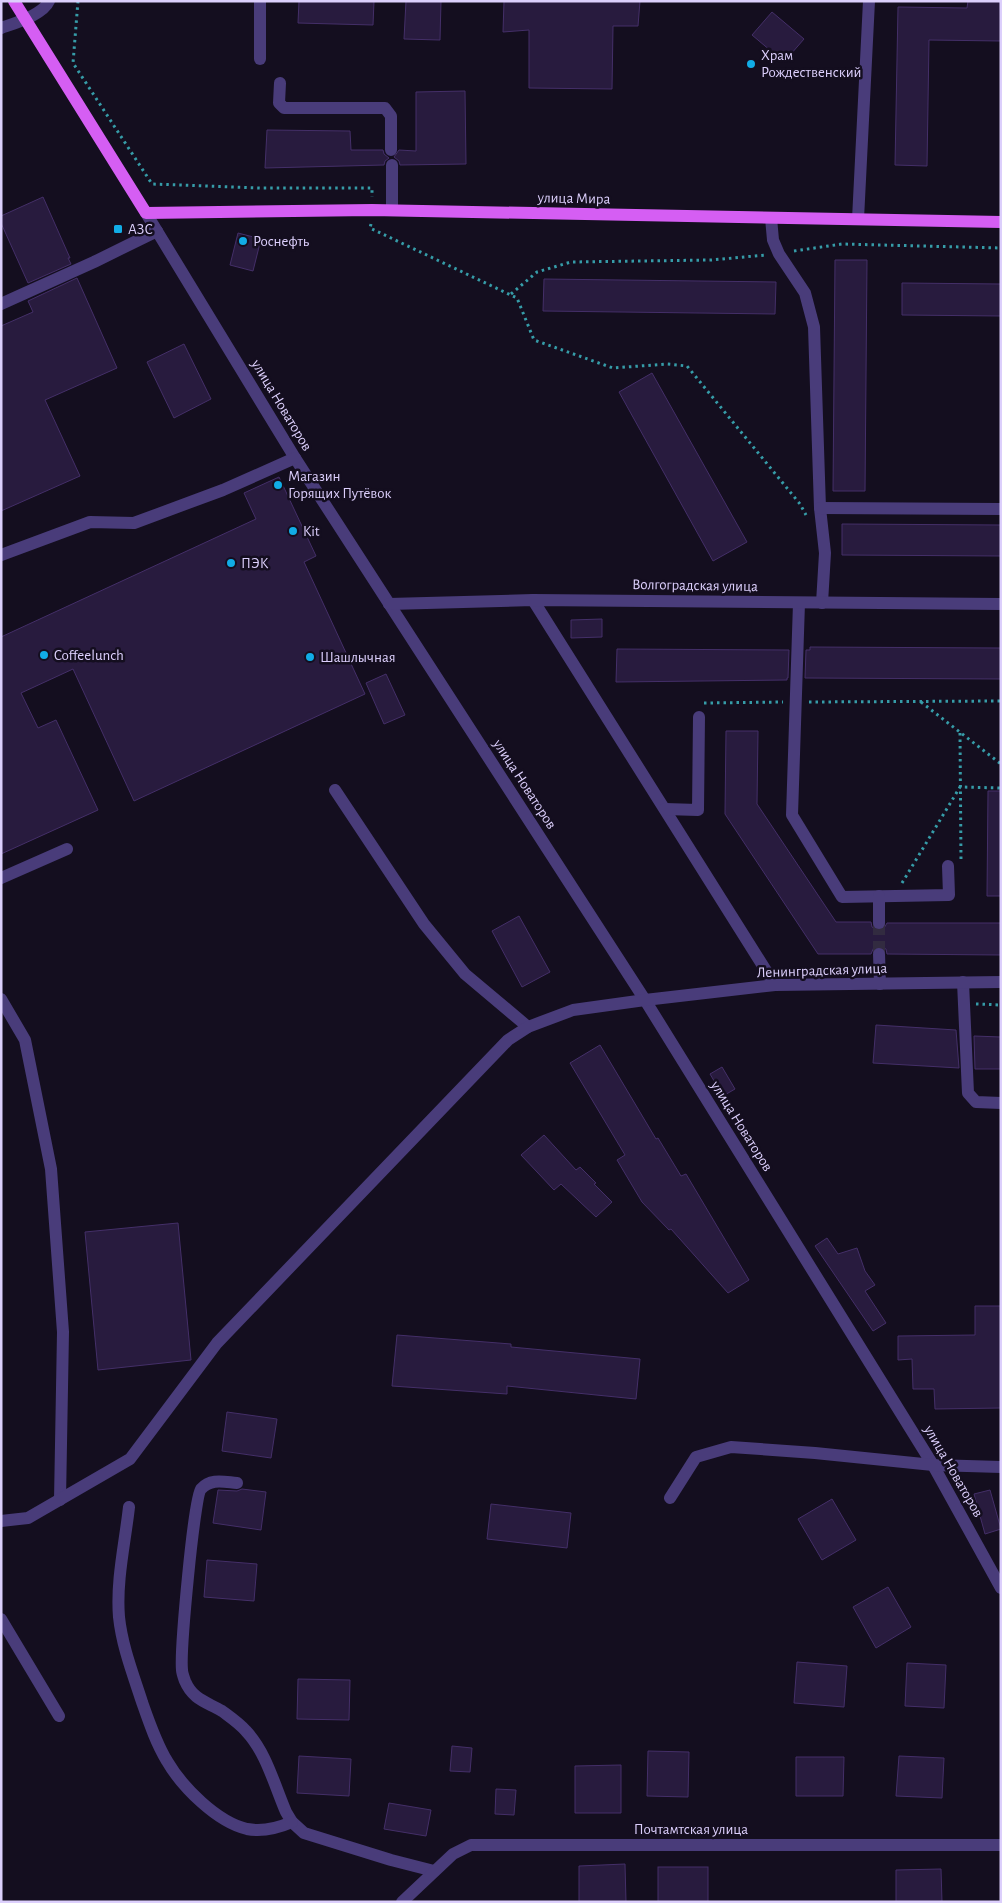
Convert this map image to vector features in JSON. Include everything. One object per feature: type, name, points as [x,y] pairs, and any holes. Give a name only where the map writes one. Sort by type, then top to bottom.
[{"type":"main road","name":"улица Новаторов","points":[[14,1],[146,213]]},
{"type":"main road","name":"улица Мира","points":[[146,213],[392,210],[1001,222]]},
{"type":"street","points":[[1,28],[26,19],[47,6],[49,1]]},
{"type":"street","points":[[260,1],[260,59]]},
{"type":"street","points":[[858,219],[869,1]]},
{"type":"street","points":[[280,83],[279,103],[284,108],[385,108],[391,116],[392,150]]},
{"type":"street","points":[[392,165],[392,210]]},
{"type":"street","name":"улица Новаторов","points":[[146,213],[295,458],[645,1000],[933,1465],[1001,1588]]},
{"type":"street","points":[[771,218],[773,240],[779,254],[805,293],[814,327],[820,508],[825,553],[822,603]]},
{"type":"street","points":[[1,304],[157,231]]},
{"type":"street","points":[[1,555],[90,522],[134,523],[223,490],[295,458]]},
{"type":"street","points":[[820,508],[1001,509]]},
{"type":"street","points":[[533,600],[775,986]]},
{"type":"street","name":"Волгоградская улица","points":[[389,604],[533,600],[1001,604]]},
{"type":"street","points":[[799,602],[792,815],[842,897],[949,895],[948,866]]},
{"type":"street","points":[[665,809],[698,810],[700,718]]},
{"type":"street","points":[[335,790],[424,924],[465,974],[528,1027]]},
{"type":"street","points":[[1,878],[67,849]]},
{"type":"street","points":[[879,896],[879,922]]},
{"type":"street","points":[[879,954],[880,984]]},
{"type":"street","points":[[963,982],[968,1093],[976,1102],[1001,1103]]},
{"type":"street","name":"Ленинградская улица","points":[[1,1521],[28,1518],[130,1459],[217,1343],[508,1040],[528,1027],[573,1010],[775,986],[1001,982]]},
{"type":"street","points":[[1,998],[25,1040],[51,1170],[63,1332],[60,1500]]},
{"type":"street","points":[[670,1498],[696,1457],[731,1447],[933,1465],[1001,1467]]},
{"type":"street","points":[[237,1483],[210,1482],[198,1494],[194,1521],[182,1670],[185,1681],[197,1698],[221,1711],[237,1723],[259,1746],[286,1812],[292,1822],[304,1832],[391,1860],[434,1871]]},
{"type":"street","points":[[129,1507],[122,1565],[119,1616],[128,1661],[157,1743],[168,1763],[198,1799],[230,1823],[247,1829],[264,1830],[292,1822]]},
{"type":"street","points":[[1,1619],[59,1716]]},
{"type":"street","name":"Почтамтская улица","points":[[402,1902],[453,1854],[471,1845],[1001,1845]]},
{"type":"path","points":[[78,1],[73,63],[152,184],[260,188],[372,188],[370,228],[517,298],[534,340],[613,368],[668,364],[687,366],[800,504],[808,520]]},
{"type":"path","points":[[511,294],[537,272],[571,262],[711,260],[779,254],[842,244],[1001,248]]},
{"type":"path","points":[[920,701],[1001,764]]},
{"type":"path","points":[[700,718],[699,703],[1001,701]]},
{"type":"path","points":[[948,866],[962,866],[960,732]]},
{"type":"path","points":[[960,787],[1001,788]]},
{"type":"path","points":[[894,896],[960,787]]},
{"type":"path","points":[[964,1004],[1001,1005]]},
{"type":"building","points":[[299,1],[374,1],[373,25],[298,23]]},
{"type":"building","points":[[406,1],[441,1],[440,40],[404,39]]},
{"type":"building","points":[[504,1],[640,1],[638,26],[613,26],[612,89],[529,88],[529,30],[503,32]]},
{"type":"building","points":[[968,1],[1000,1],[1001,41],[929,40],[927,166],[895,165],[898,7],[967,8]]},
{"type":"building","points":[[772,12],[804,39],[784,62],[752,35]]},
{"type":"building","points":[[465,91],[466,164],[400,165],[399,161],[394,157],[399,150],[416,151],[416,92]]},
{"type":"building","points":[[267,130],[350,131],[351,150],[383,150],[384,154],[389,158],[385,161],[384,165],[265,168]]},
{"type":"building","points":[[43,197],[71,264],[28,283],[1,223],[1,216]]},
{"type":"building","points":[[238,233],[261,239],[253,271],[230,265]]},
{"type":"building","points":[[835,260],[867,260],[865,491],[833,491]]},
{"type":"building","points":[[77,278],[117,368],[45,400],[80,476],[1,511],[1,326],[33,312],[28,301]]},
{"type":"building","points":[[544,279],[776,282],[775,314],[543,311]]},
{"type":"building","points":[[902,283],[1001,284],[1001,316],[902,315]]},
{"type":"building","points":[[184,344],[211,399],[174,418],[147,362]]},
{"type":"building","points":[[652,373],[747,542],[713,561],[619,392]]},
{"type":"building","points":[[279,477],[316,556],[304,562],[365,694],[134,801],[73,669],[21,693],[38,728],[56,720],[98,810],[1,854],[1,637],[256,519],[244,493]]},
{"type":"building","points":[[842,524],[1001,525],[1001,556],[842,555]]},
{"type":"building","points":[[602,619],[602,637],[571,638],[571,620]]},
{"type":"building","points":[[810,647],[1001,648],[1001,679],[805,678],[806,650],[810,650]]},
{"type":"building","points":[[617,649],[789,650],[788,678],[787,680],[616,682]]},
{"type":"building","points":[[386,674],[405,715],[384,724],[366,683]]},
{"type":"building","points":[[726,731],[758,731],[757,804],[836,922],[871,922],[872,927],[879,931],[883,930],[887,923],[1001,923],[1001,955],[887,954],[886,949],[879,946],[874,947],[871,954],[818,954],[725,814]]},
{"type":"building","points":[[988,791],[1001,791],[1001,896],[987,896]]},
{"type":"building","points":[[519,916],[550,972],[522,987],[492,931]]},
{"type":"building","points":[[876,1025],[956,1030],[959,1068],[873,1063]]},
{"type":"building","points":[[974,1036],[1001,1037],[1001,1069],[975,1069]]},
{"type":"building","points":[[600,1045],[656,1139],[658,1138],[681,1176],[686,1174],[749,1280],[728,1293],[671,1229],[669,1230],[642,1202],[617,1160],[625,1155],[570,1063]]},
{"type":"building","points":[[722,1067],[735,1089],[723,1096],[710,1074]]},
{"type":"building","points":[[544,1135],[576,1170],[580,1167],[612,1202],[596,1217],[561,1184],[554,1190],[521,1155]]},
{"type":"building","points":[[178,1223],[191,1360],[98,1370],[85,1232]]},
{"type":"building","points":[[827,1238],[838,1254],[857,1248],[865,1271],[875,1285],[865,1291],[886,1323],[873,1331],[815,1246]]},
{"type":"building","points":[[975,1306],[1001,1306],[1001,1408],[935,1409],[934,1389],[913,1389],[912,1359],[898,1360],[898,1336],[975,1335]]},
{"type":"building","points":[[397,1335],[511,1344],[511,1347],[640,1359],[636,1399],[507,1386],[507,1394],[392,1386]]},
{"type":"building","points":[[227,1412],[277,1419],[271,1458],[222,1451]]},
{"type":"building","points":[[242,1489],[266,1492],[261,1530],[213,1523],[218,1490],[237,1491]]},
{"type":"building","points":[[990,1490],[1001,1529],[985,1534],[974,1494]]},
{"type":"building","points":[[832,1499],[856,1540],[822,1560],[798,1519]]},
{"type":"building","points":[[491,1504],[571,1513],[567,1548],[487,1539]]},
{"type":"building","points":[[207,1560],[257,1564],[254,1601],[204,1597]]},
{"type":"building","points":[[888,1587],[911,1627],[876,1648],[853,1607]]},
{"type":"building","points":[[797,1662],[847,1666],[844,1707],[794,1703]]},
{"type":"building","points":[[907,1663],[946,1665],[944,1708],[905,1706]]},
{"type":"building","points":[[298,1679],[350,1680],[349,1720],[297,1719]]},
{"type":"building","points":[[452,1746],[472,1748],[470,1772],[450,1771]]},
{"type":"building","points":[[648,1751],[689,1752],[688,1797],[647,1796]]},
{"type":"building","points":[[299,1756],[351,1759],[349,1796],[297,1793]]},
{"type":"building","points":[[899,1756],[944,1758],[942,1798],[896,1796]]},
{"type":"building","points":[[796,1757],[844,1757],[843,1796],[796,1796]]},
{"type":"building","points":[[621,1765],[621,1813],[575,1813],[575,1766]]},
{"type":"building","points":[[496,1789],[516,1790],[514,1815],[495,1814]]},
{"type":"building","points":[[389,1803],[431,1810],[426,1836],[384,1829]]},
{"type":"building","points":[[625,1864],[626,1902],[579,1902],[579,1866]]},
{"type":"building","points":[[658,1867],[708,1867],[708,1902],[658,1902]]},
{"type":"building","points":[[941,1869],[942,1902],[896,1902],[896,1870]]},
{"type":"tunnel","points":[[879,923],[879,954]]},
{"type":"place","name":"Храм Рождественский","points":[[751,64]]},
{"type":"place","name":"АЗС","points":[[118,229]]},
{"type":"place","name":"Роснефть","points":[[243,241]]},
{"type":"place","name":"Магазин Горящих Путёвок","points":[[278,485]]},
{"type":"place","name":"Kit","points":[[293,531]]},
{"type":"place","name":"ПЭК","points":[[231,563]]},
{"type":"place","name":"Coffeelunch","points":[[44,655]]},
{"type":"place","name":"Шашлычная","points":[[310,657]]}]
